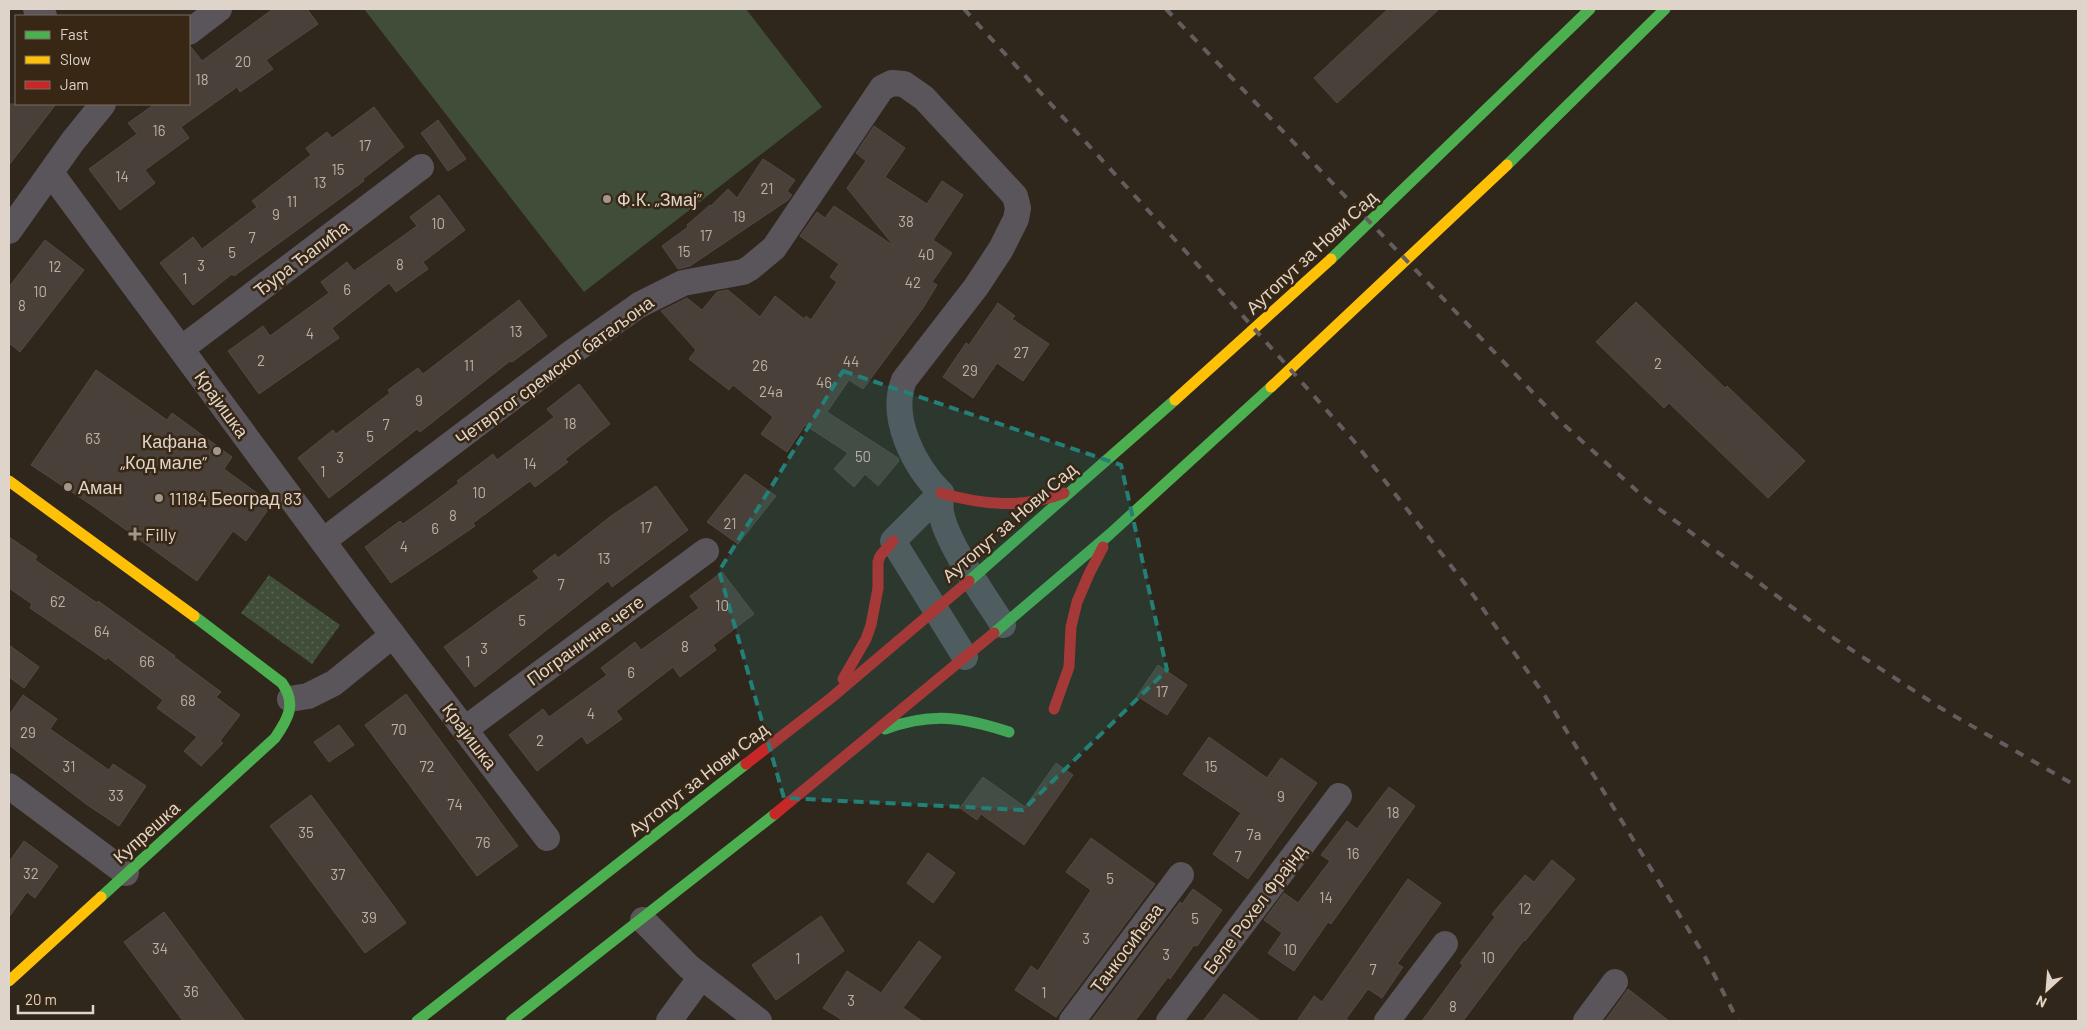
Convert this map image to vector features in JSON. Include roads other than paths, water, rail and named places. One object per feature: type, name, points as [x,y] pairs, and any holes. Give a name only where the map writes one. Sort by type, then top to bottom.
[{"type":"main road","name":"Аутопут за Нови Сад","points":[[417,1021],[830,698],[935,610],[1340,251],[1590,9]]},
{"type":"main road","points":[[512,1021],[643,920],[872,735],[1111,533],[1376,291],[1665,9]]},
{"type":"main road","points":[[9,481],[284,682],[290,699]]},
{"type":"main road","points":[[941,493],[961,500],[1008,506],[1050,499],[1073,489]]},
{"type":"main road","points":[[1054,708],[1067,677],[1070,662],[1072,624],[1081,592],[1090,569],[1111,533]]},
{"type":"main road","points":[[830,698],[866,639],[871,625],[878,588],[878,562],[880,556],[893,541]]},
{"type":"main road","name":"Купрешка","points":[[9,981],[274,738],[290,712],[290,699]]},
{"type":"main road","points":[[872,735],[905,721],[934,717],[957,717],[1009,732]]},
{"type":"street","points":[[190,31],[219,9]]},
{"type":"street","name":"Четвртог сремског батаљона","points":[[324,541],[571,353],[638,305],[674,286],[742,272],[750,268],[774,248],[882,88],[892,83],[904,84],[924,98],[1014,196],[1018,208],[1016,219],[1001,249],[976,287],[904,380],[899,393],[904,430],[918,466],[929,482],[941,493]]},
{"type":"street","points":[[9,231],[102,105]]},
{"type":"street","name":"Ђура Ђапића","points":[[181,349],[421,167]]},
{"type":"street","name":"Крајишка","points":[[51,173],[393,635],[547,838]]},
{"type":"street","points":[[941,493],[893,541],[965,657]]},
{"type":"street","points":[[941,493],[941,513],[947,532],[972,577],[1003,625]]},
{"type":"street","name":"Пограничне чете","points":[[465,728],[706,551]]},
{"type":"street","points":[[290,699],[308,696],[334,683],[393,635]]},
{"type":"street","points":[[9,786],[126,873]]},
{"type":"street","name":"Беле Рохел Фрајнд","points":[[1169,1021],[1339,796]]},
{"type":"street","name":"Танкосићева","points":[[1072,1021],[1181,875]]},
{"type":"street","points":[[643,920],[675,954],[701,977],[759,1021]]},
{"type":"street","points":[[1387,1021],[1445,944]]},
{"type":"street","points":[[669,1021],[701,977]]},
{"type":"street","points":[[1586,1021],[1615,982]]},
{"type":"railway","points":[[964,9],[1187,253],[1353,440],[1466,585],[1545,696],[1704,955],[1738,1021]]},
{"type":"railway","points":[[1166,9],[1561,422],[1647,500],[1835,639],[1939,707],[2078,787]]},
{"type":"place","name":"Ф.К. „Змај”","points":[[607,199]]},
{"type":"place","name":"Кафана „Код мале”","points":[[217,451]]},
{"type":"place","name":"Аман","points":[[68,487]]},
{"type":"place","name":"11184 Београд 83","points":[[159,498]]},
{"type":"place","name":"Filly","points":[[135,534]]}]
